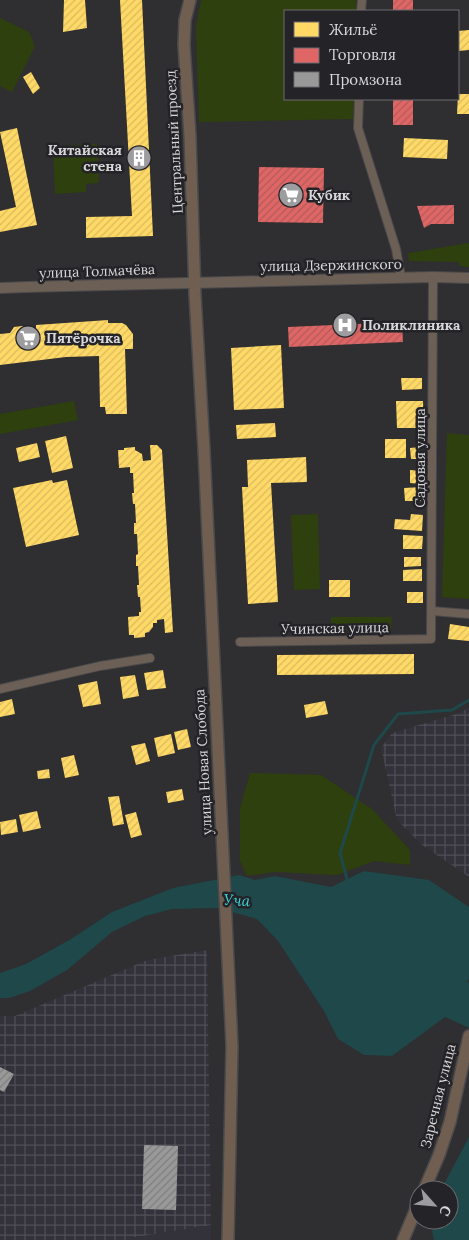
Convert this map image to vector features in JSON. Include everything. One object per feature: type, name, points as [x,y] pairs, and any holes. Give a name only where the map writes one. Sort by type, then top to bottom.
[{"type":"main road","name":"Центральный проезд","points":[[190,0],[185,20],[184,45],[186,100],[190,136],[194,282]]},
{"type":"main road","name":"улица Новая Слобода","points":[[194,282],[232,1046],[228,1240]]},
{"type":"main road","name":"Заречная улица","points":[[429,1180],[440,1155],[450,1122],[469,1036]]},
{"type":"main road","points":[[403,1240],[409,1226]]},
{"type":"street","points":[[359,100],[358,128],[396,249],[401,278]]},
{"type":"street","name":"улица Дзержинского","points":[[194,282],[433,276],[469,278]]},
{"type":"street","name":"Садовая улица","points":[[431,639],[433,276]]},
{"type":"street","name":"улица Толмачёва","points":[[0,288],[194,282]]},
{"type":"street","points":[[432,611],[469,614]]},
{"type":"street","name":"Учинская улица","points":[[240,642],[431,639]]},
{"type":"street","points":[[0,689],[100,666],[150,658]]},
{"type":"shaded area","points":[[469,708],[469,877],[422,845],[397,820],[381,748],[392,733],[456,714]]},
{"type":"shaded area","points":[[207,950],[211,1225],[130,1238],[128,1240],[0,1240],[0,1016],[15,1016],[147,960]]},
{"type":"shaded area","points":[[211,1225],[211,1240],[128,1240],[130,1238]]},
{"type":"green space","points":[[201,0],[356,0],[356,10],[284,10],[284,100],[354,100],[353,119],[199,122],[196,27]]},
{"type":"green space","points":[[0,18],[29,32],[35,46],[12,92],[0,86]]},
{"type":"green space","points":[[97,144],[99,183],[86,184],[86,192],[55,194],[53,146]]},
{"type":"green space","points":[[469,243],[469,267],[459,266],[459,262],[409,261],[408,253]]},
{"type":"green space","points":[[74,401],[78,420],[0,434],[0,414]]},
{"type":"green space","points":[[447,433],[469,435],[469,599],[442,597]]},
{"type":"green space","points":[[318,514],[320,589],[294,590],[291,515]]},
{"type":"green space","points":[[331,617],[392,617],[391,630],[331,630]]},
{"type":"green space","points":[[250,773],[321,775],[372,809],[410,850],[410,865],[374,861],[337,875],[275,872],[247,876],[240,861],[240,808]]},
{"type":"water","name":"Уча","points":[[364,871],[429,880],[469,907],[469,979],[467,981],[469,983],[469,1028],[445,1017],[392,1056],[364,1055],[338,1039],[324,1011],[278,941],[257,919],[218,908],[172,909],[145,916],[112,932],[67,970],[30,991],[9,998],[0,998],[0,973],[26,964],[71,939],[112,912],[173,888],[239,875],[255,880],[275,876],[331,887]]},
{"type":"water","points":[[469,1137],[469,1240],[434,1240],[432,1230],[459,1230],[459,1180],[446,1180]]},
{"type":"building: Жильё","points":[[64,0],[85,0],[87,28],[63,32]]},
{"type":"building: Жильё","name":"Китайская стена","points":[[120,0],[142,0],[153,236],[86,238],[86,217],[132,216]]},
{"type":"building: Жильё","points":[[469,30],[469,50],[459,51],[459,31]]},
{"type":"building: Жильё","points":[[31,72],[40,88],[33,94],[23,77]]},
{"type":"building: Жильё","points":[[459,94],[469,94],[469,114],[457,114]]},
{"type":"building: Жильё","points":[[17,128],[37,225],[0,232],[0,211],[16,207],[0,132]]},
{"type":"building: Жильё","points":[[404,138],[448,140],[447,159],[403,157]]},
{"type":"building: Жильё","points":[[108,320],[108,323],[122,323],[126,325],[133,334],[133,349],[125,349],[127,414],[106,414],[105,407],[100,407],[99,356],[66,357],[0,365],[0,334],[10,333],[14,327],[22,326],[28,330],[36,329],[36,325]]},
{"type":"building: Жильё","points":[[281,345],[284,408],[234,410],[231,348]]},
{"type":"building: Жильё","points":[[401,378],[422,378],[422,389],[402,390]]},
{"type":"building: Жильё","points":[[396,401],[423,401],[424,428],[397,428]]},
{"type":"building: Жильё","points":[[275,423],[276,437],[237,439],[236,425]]},
{"type":"building: Жильё","points":[[66,436],[73,468],[52,473],[45,441]]},
{"type":"building: Жильё","points":[[385,439],[406,439],[406,458],[385,458]]},
{"type":"building: Жильё","points":[[37,443],[40,457],[19,462],[16,448]]},
{"type":"building: Жильё","points":[[150,445],[157,445],[162,450],[173,632],[165,633],[164,619],[157,620],[157,623],[153,623],[153,627],[149,632],[145,633],[145,637],[134,638],[134,635],[129,635],[128,617],[139,616],[139,612],[141,612],[137,585],[139,585],[138,566],[136,566],[136,555],[138,554],[137,534],[134,534],[134,523],[136,523],[135,504],[133,504],[132,493],[134,493],[133,473],[130,473],[130,467],[119,468],[118,450],[135,447],[135,450],[142,454],[143,461],[151,460]]},
{"type":"building: Жильё","points":[[420,447],[420,459],[411,459],[410,448]]},
{"type":"building: Жильё","points":[[306,457],[307,482],[271,483],[278,602],[248,604],[242,487],[248,487],[247,460]]},
{"type":"building: Жильё","points":[[410,470],[422,471],[422,484],[410,483]]},
{"type":"building: Жильё","points":[[52,480],[53,483],[67,480],[79,535],[26,547],[13,488]]},
{"type":"building: Жильё","points":[[422,487],[423,501],[405,501],[404,488]]},
{"type":"building: Жильё","points":[[411,514],[423,515],[422,531],[394,529],[395,519],[410,520]]},
{"type":"building: Жильё","points":[[403,535],[423,536],[422,549],[403,549]]},
{"type":"building: Жильё","points":[[404,557],[421,557],[421,566],[404,567]]},
{"type":"building: Жильё","points":[[422,569],[422,581],[403,581],[403,570]]},
{"type":"building: Жильё","points":[[329,580],[350,580],[350,597],[329,597]]},
{"type":"building: Жильё","points":[[407,592],[423,592],[423,603],[407,603]]},
{"type":"building: Жильё","points":[[450,624],[469,627],[469,641],[448,639]]},
{"type":"building: Жильё","points":[[414,654],[414,674],[277,675],[277,655]]},
{"type":"building: Жильё","points":[[163,670],[166,688],[147,690],[144,673]]},
{"type":"building: Жильё","points":[[135,675],[139,696],[123,699],[120,677]]},
{"type":"building: Жильё","points":[[97,681],[101,704],[83,707],[78,685]]},
{"type":"building: Жильё","points":[[12,699],[15,714],[0,717],[0,702]]},
{"type":"building: Жильё","points":[[325,701],[328,714],[306,718],[304,705]]},
{"type":"building: Жильё","points":[[187,729],[191,747],[178,750],[174,732]]},
{"type":"building: Жильё","points":[[171,734],[175,753],[158,757],[154,738]]},
{"type":"building: Жильё","points":[[145,743],[150,761],[136,765],[131,746]]},
{"type":"building: Жильё","points":[[74,755],[79,775],[65,778],[61,758]]},
{"type":"building: Жильё","points":[[49,769],[50,778],[38,779],[37,771]]},
{"type":"building: Жильё","points":[[182,789],[184,800],[168,803],[166,792]]},
{"type":"building: Жильё","points":[[119,796],[124,824],[113,826],[108,797]]},
{"type":"building: Жильё","points":[[37,811],[41,828],[23,832],[19,815]]},
{"type":"building: Жильё","points":[[136,812],[142,835],[131,838],[125,815]]},
{"type":"building: Жильё","points":[[16,819],[18,832],[1,835],[0,822]]},
{"type":"building: Торговля","points":[[393,0],[413,0],[413,10],[393,10]]},
{"type":"building: Торговля","points":[[393,100],[413,100],[413,125],[393,125]]},
{"type":"building: Торговля","name":"Кубик","points":[[259,167],[324,168],[323,223],[258,222]]},
{"type":"building: Торговля","points":[[454,205],[454,224],[431,224],[424,228],[417,206]]},
{"type":"building: Торговля","points":[[402,322],[403,342],[289,347],[288,327]]},
{"type":"building: Промзона","points":[[0,1067],[14,1074],[4,1092],[0,1090]]},
{"type":"building: Промзона","points":[[144,1145],[178,1146],[176,1210],[142,1209]]},
{"type":"waterway","points":[[347,879],[340,853],[374,745],[398,714],[452,710],[469,700]]},
{"type":"place","name":"Китайская стена","points":[[139,158]]},
{"type":"place","name":"Кубик","points":[[291,195]]},
{"type":"place","name":"Поликлиника","points":[[345,325]]},
{"type":"place","name":"Пятёрочка","points":[[28,338]]}]
